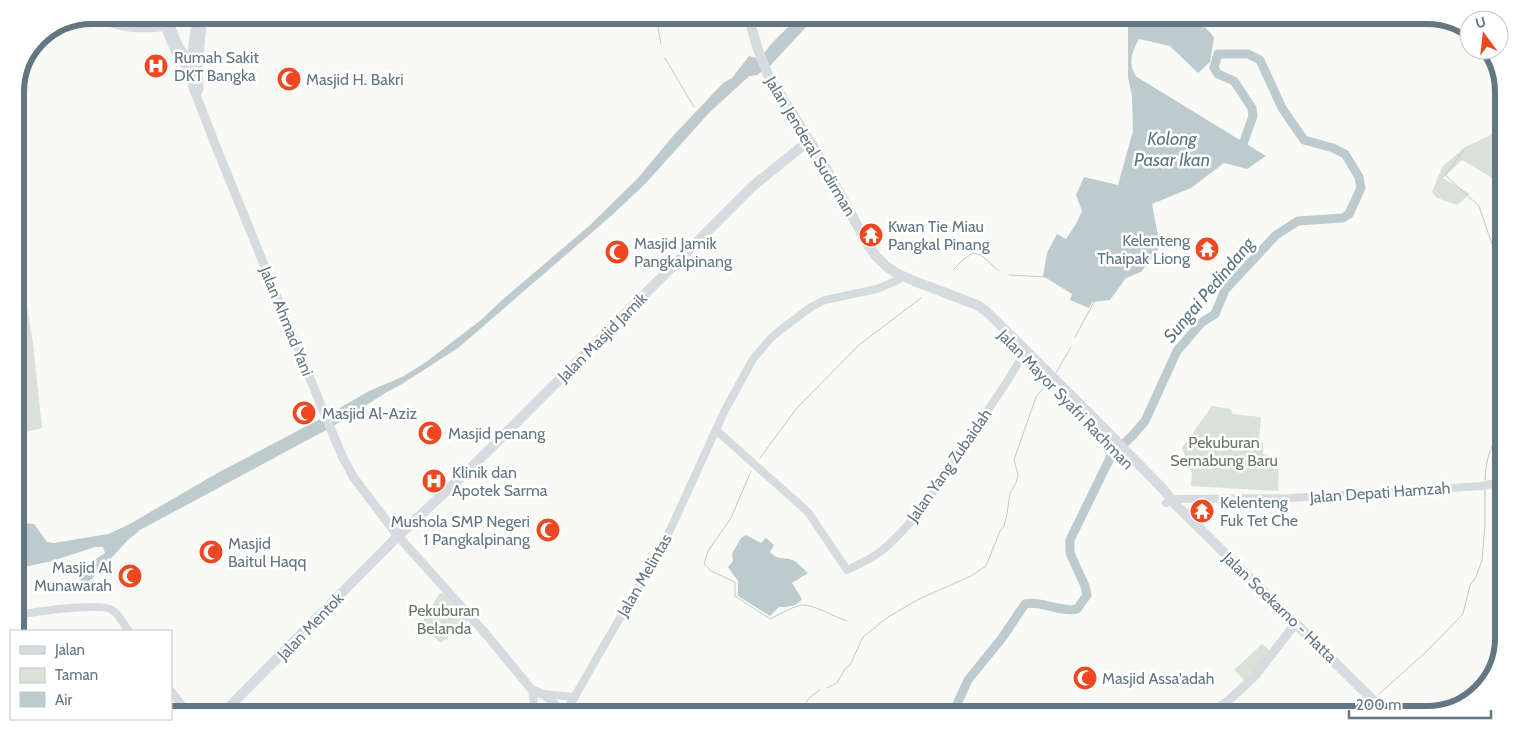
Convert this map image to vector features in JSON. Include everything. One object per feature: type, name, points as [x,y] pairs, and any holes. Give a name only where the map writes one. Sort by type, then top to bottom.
[{"type":"highway","name":"Jalan Jenderal Sudirman","points":[[745,24],[763,73],[831,177],[868,245],[879,260],[896,273],[914,282],[972,303]]},
{"type":"highway","name":"Jalan Jenderal Sudirman","points":[[750,24],[756,55]]},
{"type":"highway","name":"Jalan Jenderal Sudirman","points":[[807,142],[868,253],[880,266],[898,280],[959,304]]},
{"type":"highway","name":"Jalan Masjid Jamik","points":[[398,536],[472,467],[754,186],[807,142]]},
{"type":"highway","name":"Jalan Mayor Syafri Rachman","points":[[972,303],[992,316],[1172,503]]},
{"type":"highway","name":"Jalan Mayor Syafri Rachman","points":[[959,304],[975,310],[986,317],[1119,448]]},
{"type":"highway","name":"Jalan Soekarno - Hatta","points":[[1172,503],[1378,706]]},
{"type":"highway","name":"Jalan Mentok","points":[[231,706],[398,536]]},
{"type":"highway","name":"Jalan Soekarno - Hatta","points":[[1360,690],[1373,706]]},
{"type":"main road","points":[[110,24],[125,28],[165,27]]},
{"type":"main road","points":[[164,24],[178,57],[187,68],[194,69]]},
{"type":"main road","points":[[171,24],[179,45],[194,69]]},
{"type":"main road","name":"Jalan Ahmad Yani","points":[[196,24],[193,90],[342,456],[354,478],[398,536],[485,633],[532,690]]},
{"type":"main road","name":"Jalan Ahmad Yani","points":[[194,69],[202,24]]},
{"type":"main road","name":"Jalan Melintas","points":[[569,706],[658,552],[716,430],[753,359],[772,337],[821,301],[877,289],[898,280]]},
{"type":"main road","name":"Jalan Yang Zubaidah","points":[[716,430],[808,512],[847,570],[880,552],[895,539],[917,513],[1008,383],[1023,355]]},
{"type":"main road","name":"Jalan Depati Hamzah","points":[[1172,503],[1291,498],[1482,486],[1495,483]]},
{"type":"main road","points":[[24,615],[81,607],[104,607],[112,609],[128,630]]},
{"type":"main road","points":[[1221,706],[1254,677],[1294,625]]},
{"type":"main road","points":[[533,706],[532,690],[544,694],[575,697]]},
{"type":"main road","points":[[172,692],[183,706]]},
{"type":"main road","points":[[544,694],[556,706]]},
{"type":"green space","points":[[1495,133],[1495,179],[1462,160],[1443,178],[1470,194],[1457,205],[1437,198],[1432,192],[1442,167],[1465,147]]},
{"type":"green space","points":[[24,288],[33,343],[42,428],[24,433]]},
{"type":"green space","name":"Pekuburan Semabung Baru","points":[[1212,406],[1231,409],[1232,414],[1261,417],[1259,442],[1263,443],[1263,454],[1279,458],[1278,491],[1191,486],[1192,473],[1182,448]]},
{"type":"green space","name":"Pekuburan Belanda","points":[[440,593],[444,594],[468,620],[441,643],[420,625]]},
{"type":"green space","points":[[1262,644],[1271,652],[1245,681],[1234,670]]},
{"type":"water","points":[[809,24],[769,67],[757,75],[747,78],[709,113],[645,184],[611,216],[458,348],[330,428],[140,530],[83,586],[81,585],[80,574],[88,564],[105,553],[103,547],[95,547],[52,561],[24,567],[24,523],[34,524],[47,542],[54,543],[108,534],[128,525],[221,471],[369,391],[402,377],[426,362],[481,320],[589,226],[638,178],[673,136],[723,83],[732,78],[749,56],[760,59],[780,35],[792,25]]},
{"type":"water","name":"Kolong Pasar Ikan","points":[[1129,24],[1202,24],[1214,37],[1210,62],[1198,73],[1170,46],[1139,39],[1134,48],[1131,63],[1134,73],[1137,77],[1266,156],[1247,169],[1224,163],[1191,188],[1152,204],[1160,247],[1141,272],[1126,278],[1110,300],[1092,302],[1089,308],[1070,300],[1072,294],[1043,276],[1047,253],[1057,234],[1066,239],[1082,211],[1076,195],[1084,177],[1118,185],[1133,131],[1132,96],[1128,77]]},
{"type":"water","points":[[746,535],[761,543],[766,538],[774,545],[770,552],[773,555],[794,561],[808,573],[792,583],[802,599],[797,604],[789,607],[779,607],[770,616],[738,596],[738,581],[728,567],[733,561],[732,554],[741,538]]},
{"type":"waterway","points":[[658,24],[661,44]]},
{"type":"waterway","name":"Sungai Pedindang","points":[[956,706],[968,680],[1002,638],[1025,604],[1031,603],[1070,610],[1077,609],[1087,595],[1085,586],[1070,553],[1070,540],[1111,456],[1145,421],[1177,351],[1201,323],[1215,314],[1225,290],[1276,235],[1298,221],[1343,218],[1349,214],[1361,188],[1359,177],[1345,154],[1333,148],[1304,140],[1282,108],[1260,60],[1248,54],[1218,54],[1214,68],[1218,74],[1234,81],[1252,108],[1253,116],[1243,144]]},
{"type":"waterway","points":[[665,58],[694,107]]},
{"type":"waterway","points":[[1464,150],[1445,175],[1479,206],[1495,249]]},
{"type":"waterway","points":[[953,270],[973,253],[981,255],[999,271]]},
{"type":"waterway","points":[[1009,275],[1046,277]]},
{"type":"waterway","points":[[760,458],[797,408],[859,345],[921,298]]},
{"type":"waterway","points":[[1075,337],[1095,300]]},
{"type":"waterway","points":[[1056,373],[1071,347]]},
{"type":"waterway","points":[[827,688],[837,683],[845,669],[850,665],[863,637],[888,617],[919,599],[971,576],[986,566],[1000,531],[1004,526],[1010,493],[1016,483],[1018,475],[1014,460],[1036,397],[1043,388]]},
{"type":"waterway","points":[[1485,480],[1490,451],[1495,441]]},
{"type":"waterway","points":[[751,471],[731,518],[708,551],[704,564],[711,571],[735,582],[735,596],[770,619],[802,605],[819,609],[847,621]]},
{"type":"waterway","points":[[1379,694],[1426,652],[1463,614],[1470,585],[1476,577],[1482,560],[1485,489]]},
{"type":"waterway","points":[[805,706],[812,695],[820,690]]},
{"type":"place","name":"Rumah Sakit DKT Bangka","points":[[156,66]]},
{"type":"place","name":"Masjid H. Bakri","points":[[289,79]]},
{"type":"place","name":"Kwan Tie Miau Pangkal Pinang","points":[[871,235]]},
{"type":"place","name":"Kelenteng Thaipak Liong","points":[[1207,249]]},
{"type":"place","name":"Masjid Jamik Pangkalpinang","points":[[617,252]]},
{"type":"place","name":"Masjid Al-Aziz","points":[[304,413]]},
{"type":"place","name":"Masjid penang","points":[[430,433]]},
{"type":"place","name":"Klinik dan Apotek Sarma","points":[[434,481]]},
{"type":"place","name":"Kelenteng Fuk Tet Che","points":[[1202,511]]},
{"type":"place","name":"Mushola SMP Negeri 1 Pangkalpinang","points":[[548,530]]},
{"type":"place","name":"Masjid Baitul Haqq","points":[[211,552]]},
{"type":"place","name":"Masjid Al Munawarah","points":[[130,576]]},
{"type":"place","name":"Masjid Assa'adah","points":[[1085,678]]}]
